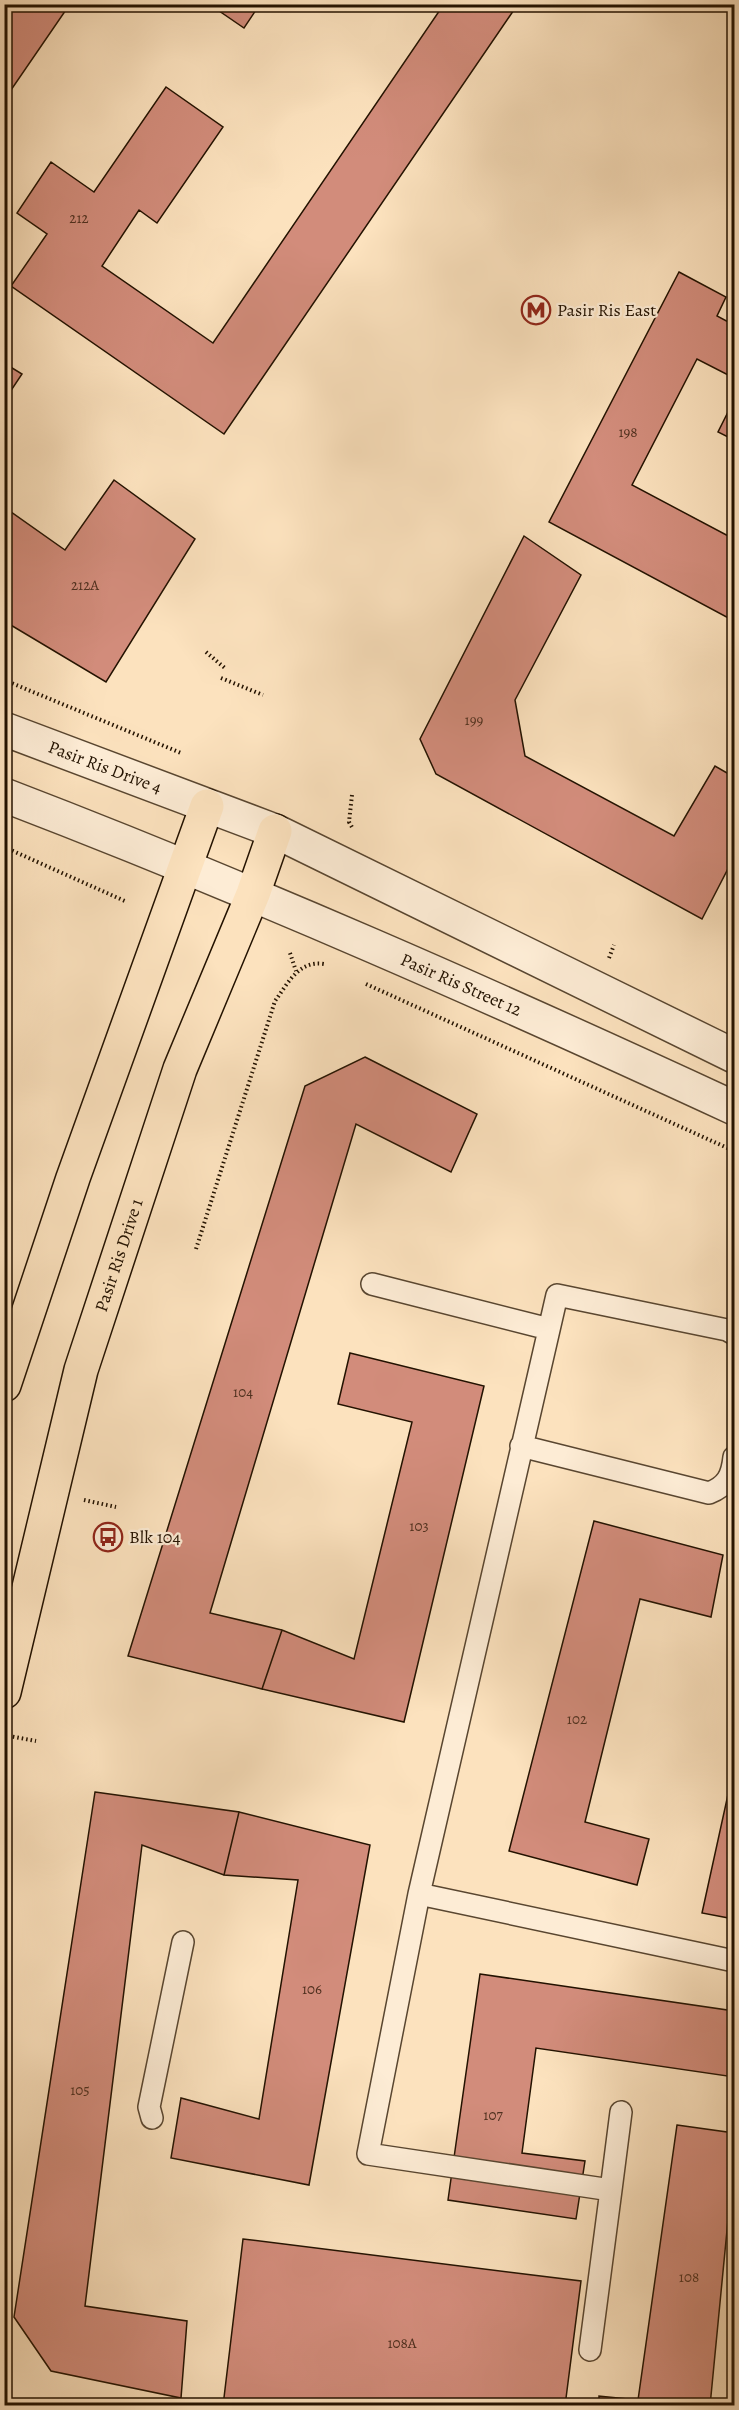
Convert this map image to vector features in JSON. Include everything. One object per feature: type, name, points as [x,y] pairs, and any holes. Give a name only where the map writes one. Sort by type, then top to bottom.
[{"type":"main road","points":[[4,1385],[73,1178],[207,806]]},
{"type":"main road","name":"Pasir Ris Drive 1","points":[[4,1692],[81,1370],[180,1069],[253,894],[275,831]]},
{"type":"street","name":"Pasir Ris Drive 4","points":[[4,729],[207,806]]},
{"type":"street","points":[[4,795],[185,866]]},
{"type":"street","points":[[207,806],[275,831],[735,1056]]},
{"type":"street","name":"Pasir Ris Street 12","points":[[185,866],[388,951],[735,1108]]},
{"type":"lane","points":[[372,1284],[549,1329]]},
{"type":"lane","points":[[611,2190],[368,2154],[419,1894],[557,1294],[727,1330],[735,1334]]},
{"type":"lane","points":[[521,1446],[709,1493],[721,1488],[732,1475],[735,1457]]},
{"type":"lane","points":[[419,1894],[735,1961]]},
{"type":"lane","points":[[152,2118],[149,2107],[183,1942]]},
{"type":"lane","points":[[591,2350],[621,2112]]},
{"type":"path","points":[[206,652],[226,669]]},
{"type":"path","points":[[221,678],[263,695]]},
{"type":"path","points":[[4,680],[182,753]]},
{"type":"path","points":[[4,846],[127,902]]},
{"type":"path","points":[[290,953],[296,971]]},
{"type":"path","points":[[196,1249],[275,1001],[296,971],[321,963],[332,968]]},
{"type":"path","points":[[364,983],[735,1151]]},
{"type":"path","points":[[4,1735],[36,1741]]},
{"type":"building","points":[[4,4],[70,4],[11,90],[4,86]]},
{"type":"building","points":[[209,4],[260,4],[244,28]]},
{"type":"building","points":[[444,4],[518,4],[224,434],[11,286],[47,234],[17,213],[51,162],[94,192],[166,87],[223,127],[157,223],[139,210],[102,266],[213,343]]},
{"type":"building","points":[[679,272],[726,297],[717,316],[734,325],[734,378],[697,359],[632,485],[734,539],[734,621],[549,522]]},
{"type":"building","points":[[4,363],[22,374],[4,401]]},
{"type":"building","points":[[734,400],[734,440],[718,432]]},
{"type":"building","points":[[114,480],[195,539],[106,682],[4,621],[4,507],[65,550]]},
{"type":"building","points":[[524,536],[581,575],[515,700],[525,756],[674,836],[715,766],[734,777],[734,857],[702,919],[436,774],[420,739]]},
{"type":"building","points":[[365,1057],[477,1114],[451,1172],[356,1124],[210,1613],[282,1630],[262,1689],[128,1656],[305,1086]]},
{"type":"building","points":[[350,1353],[484,1386],[404,1722],[262,1689],[282,1630],[354,1659],[412,1422],[338,1404]]},
{"type":"building","points":[[594,1521],[723,1555],[711,1617],[640,1599],[585,1822],[649,1839],[637,1885],[509,1851]]},
{"type":"building","points":[[734,1767],[734,1919],[702,1913]]},
{"type":"building","points":[[95,1792],[239,1812],[224,1875],[142,1845],[85,2306],[187,2321],[181,2398],[51,2371],[14,2317]]},
{"type":"building","points":[[239,1812],[370,1845],[309,2185],[171,2158],[181,2098],[259,2119],[298,1880],[224,1875]]},
{"type":"building","points":[[480,1974],[734,2011],[734,2077],[536,2048],[522,2153],[585,2161],[576,2219],[448,2200]]},
{"type":"building","points":[[677,2125],[734,2133],[734,2158],[710,2406],[599,2406],[599,2396],[638,2400]]},
{"type":"building","points":[[243,2239],[581,2281],[565,2406],[223,2406]]},
{"type":"place","name":"Pasir Ris East","points":[[536,310]]},
{"type":"place","name":"Blk 104","points":[[108,1537]]}]
